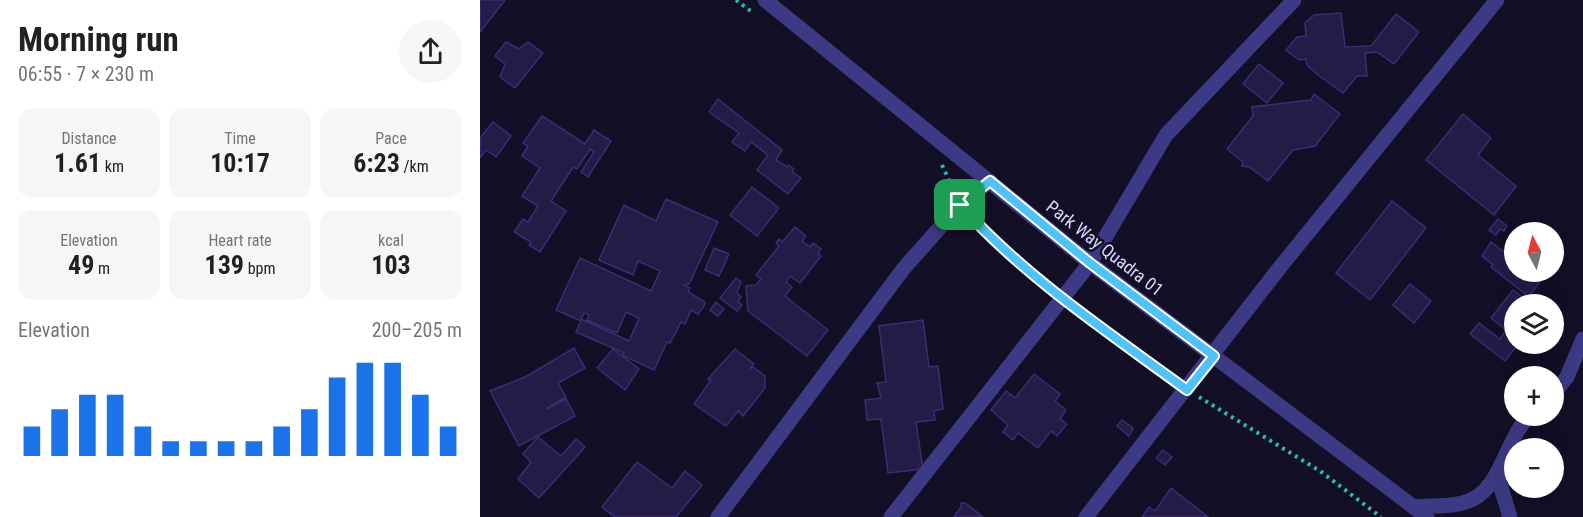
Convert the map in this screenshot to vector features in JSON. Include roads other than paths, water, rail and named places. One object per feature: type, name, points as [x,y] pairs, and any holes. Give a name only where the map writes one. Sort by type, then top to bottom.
[{"type":"street","points":[[891,517],[1090,263],[1166,135],[1294,0]]},
{"type":"street","points":[[1086,517],[1214,356],[1281,266],[1497,0]]},
{"type":"street","name":"Park Way Quadra 01","points":[[769,1],[1090,263],[1427,517]]},
{"type":"street","points":[[718,517],[904,268],[960,205],[990,181]]},
{"type":"street","points":[[1564,381],[1583,339]]},
{"type":"street","points":[[1414,507],[1456,504],[1472,500],[1486,490],[1497,474],[1510,441],[1521,426]]},
{"type":"street","points":[[1497,474],[1510,517]]}]
